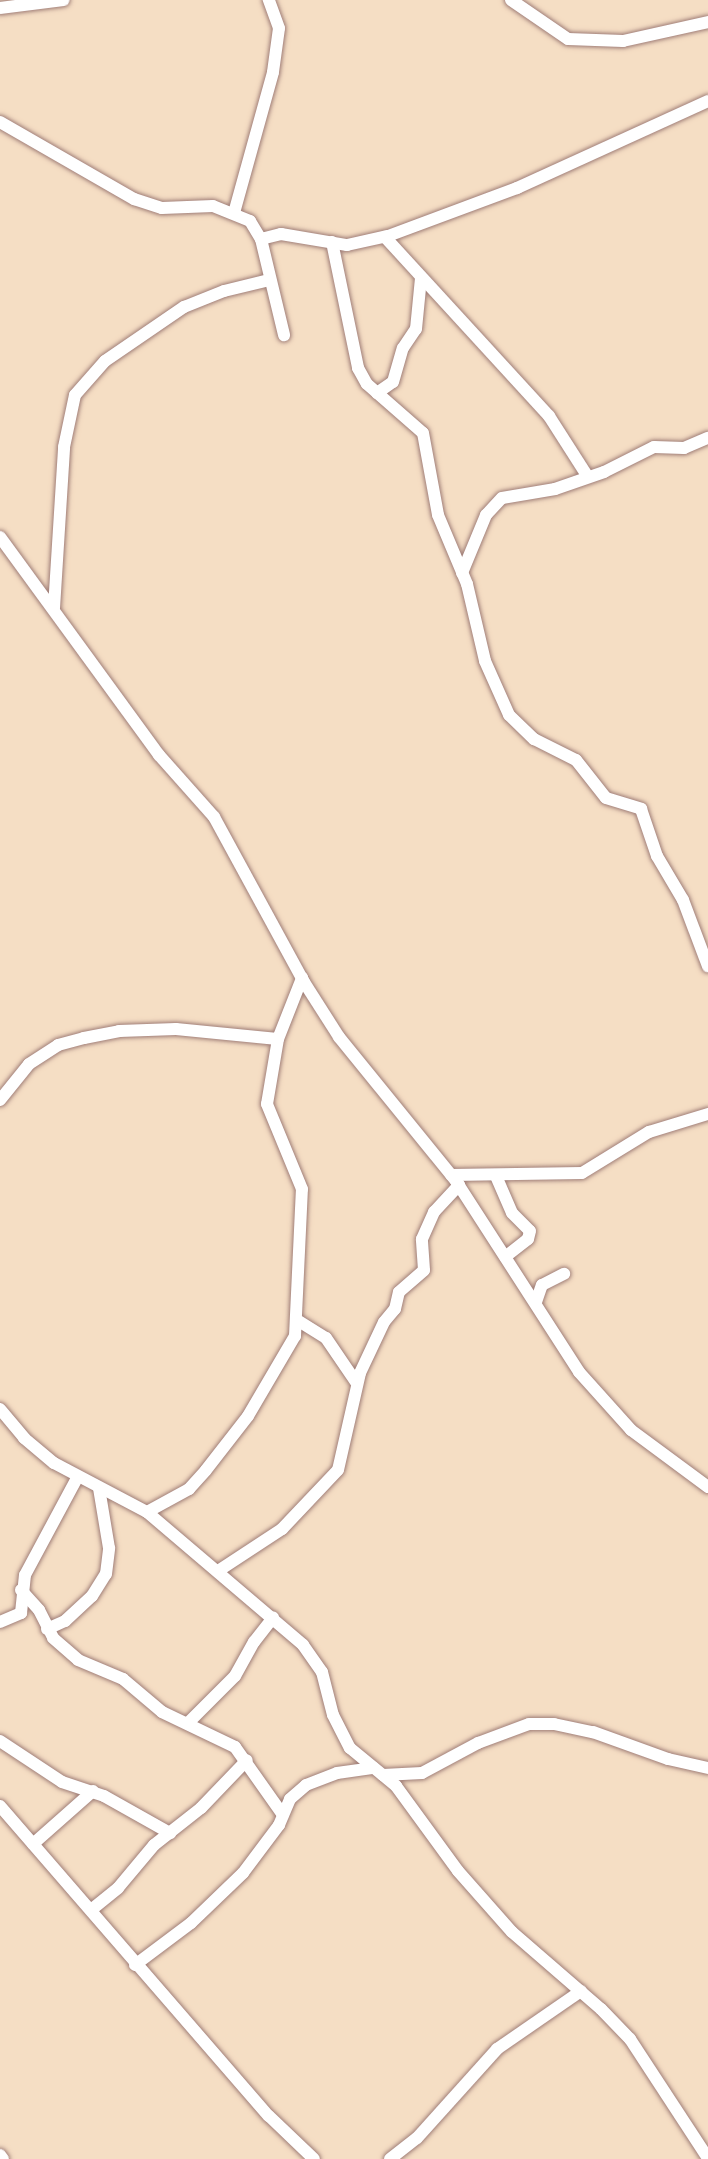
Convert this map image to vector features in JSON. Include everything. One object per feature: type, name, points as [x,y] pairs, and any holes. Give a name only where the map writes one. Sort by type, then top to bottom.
[{"type":"street","points":[[0,8],[63,0]]},
{"type":"street","points":[[234,213],[273,72],[279,28],[269,0]]},
{"type":"street","points":[[511,0],[568,39],[623,41],[708,22]]},
{"type":"street","points":[[261,239],[281,234],[347,245],[385,237],[517,188],[708,100]]},
{"type":"street","points":[[0,122],[134,199],[162,208],[213,206],[250,221],[261,239],[284,335]]},
{"type":"street","points":[[385,237],[549,416],[588,477]]},
{"type":"street","points":[[332,242],[358,368],[377,393],[423,433],[438,515],[462,573],[485,661],[509,715],[534,740],[576,760],[606,798],[641,809],[657,856],[683,900],[708,966]]},
{"type":"street","points":[[377,393],[393,382],[403,348],[416,329],[421,278]]},
{"type":"street","points":[[54,608],[64,447],[75,395],[105,361],[184,307],[224,291],[269,280]]},
{"type":"street","points":[[462,573],[494,505],[502,498],[555,489],[620,466],[654,447],[684,448],[708,438]]},
{"type":"street","points":[[0,537],[159,755],[214,817],[302,978],[363,1072],[455,1180],[536,1302],[579,1372],[631,1430],[708,1487]]},
{"type":"street","points":[[147,1512],[189,1489],[207,1470],[248,1416],[295,1336],[297,1320],[295,1287],[302,1189],[267,1104],[278,1039],[302,978]]},
{"type":"street","points":[[0,1100],[29,1064],[58,1046],[84,1038],[119,1031],[176,1029],[278,1039]]},
{"type":"street","points":[[455,1180],[582,1173],[649,1132],[708,1114]]},
{"type":"street","points":[[496,1176],[511,1210],[531,1234],[505,1257]]},
{"type":"street","points":[[218,1571],[282,1529],[306,1499],[334,1476],[342,1458],[356,1382],[384,1322],[395,1309],[399,1292],[424,1270],[422,1239],[434,1212],[455,1180]]},
{"type":"street","points":[[536,1302],[542,1285],[564,1274]]},
{"type":"street","points":[[297,1320],[326,1338],[356,1382]]},
{"type":"street","points":[[0,1409],[24,1438],[76,1478],[147,1512],[273,1618],[315,1661],[341,1735],[379,1771],[490,1908],[581,1991],[630,2040],[708,2158]]},
{"type":"street","points":[[0,1622],[21,1613],[21,1590],[76,1478]]},
{"type":"street","points":[[47,1629],[65,1621],[92,1596],[106,1574],[109,1548],[99,1488]]},
{"type":"street","points":[[21,1590],[39,1610],[47,1629],[78,1660],[123,1679],[157,1708],[235,1747],[247,1760],[261,1788],[283,1815]]},
{"type":"street","points":[[189,1722],[231,1681],[254,1642],[273,1618]]},
{"type":"street","points":[[135,1965],[191,1923],[243,1873],[262,1851],[290,1799],[306,1785],[337,1773],[379,1771],[422,1773],[478,1743],[529,1724],[593,1732],[668,1759],[708,1768]]},
{"type":"street","points":[[0,1741],[62,1782],[93,1791],[170,1833]]},
{"type":"street","points":[[91,1910],[118,1888],[145,1854],[215,1795],[247,1760]]},
{"type":"street","points":[[33,1844],[93,1791]]},
{"type":"street","points":[[0,1806],[91,1910],[135,1965],[280,2129],[314,2159]]},
{"type":"street","points":[[390,2159],[417,2138],[497,2049],[581,1991]]},
{"type":"street","points":[[0,2156],[3,2159]]}]
